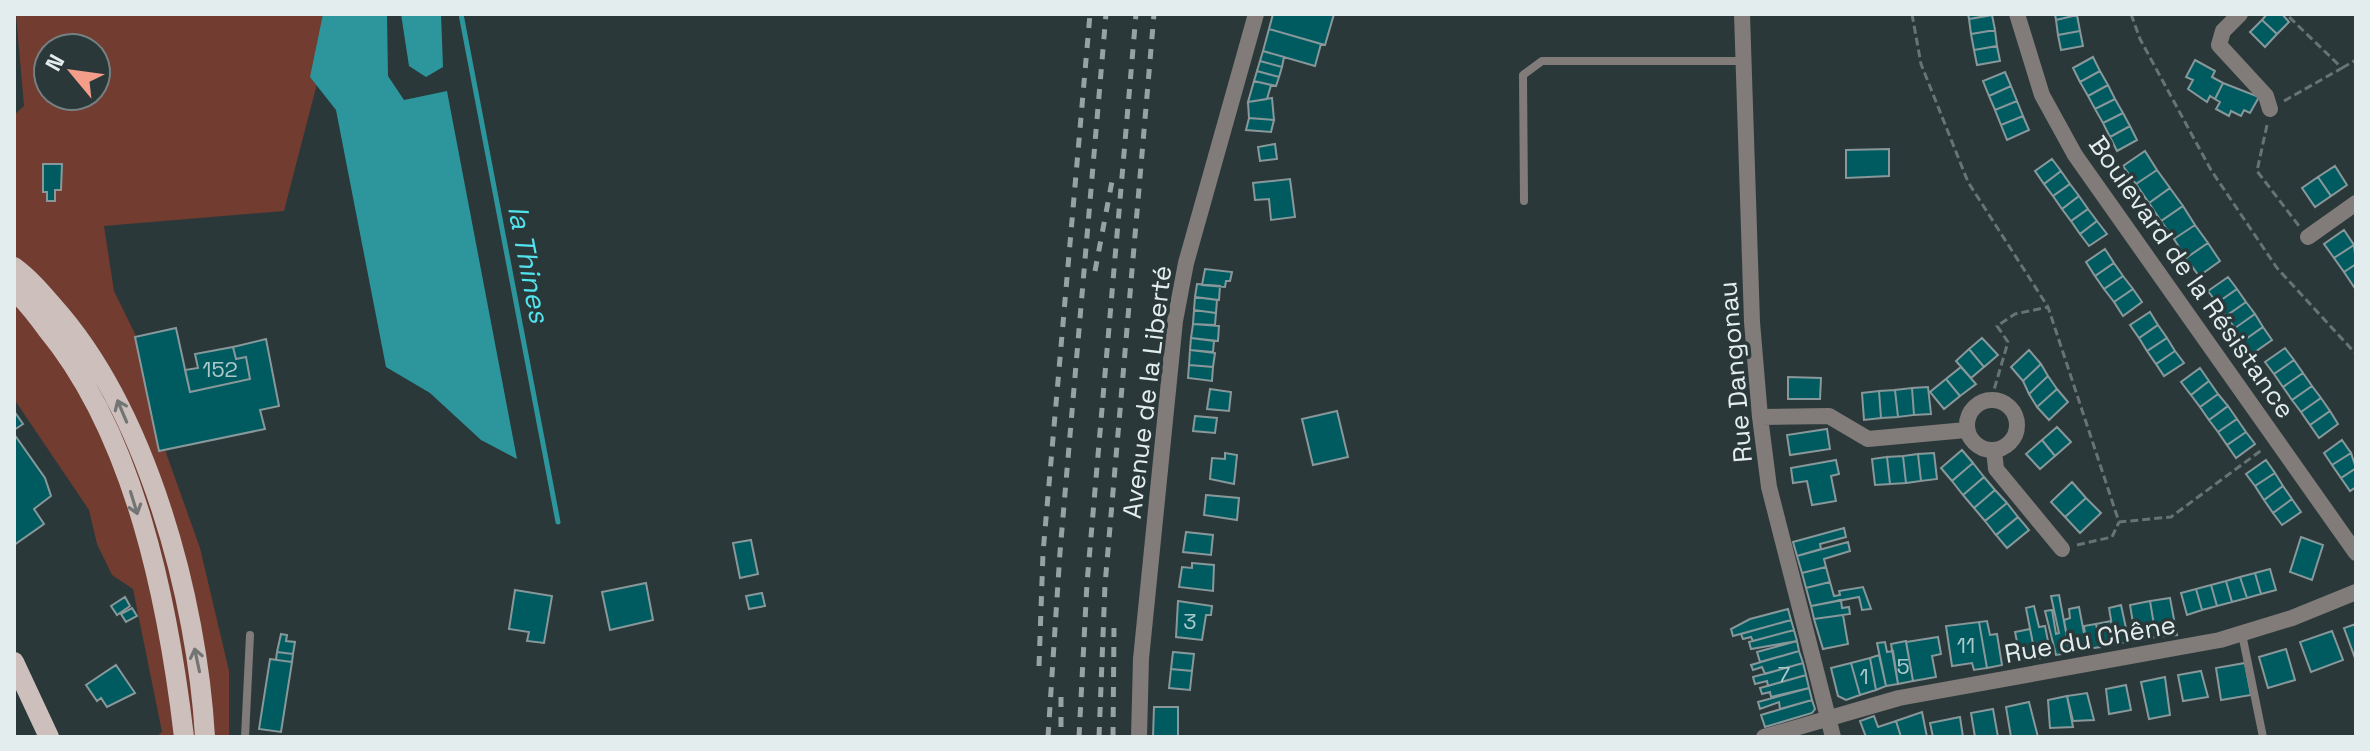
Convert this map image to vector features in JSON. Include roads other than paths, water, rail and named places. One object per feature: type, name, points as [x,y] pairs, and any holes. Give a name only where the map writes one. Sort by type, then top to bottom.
[{"type":"main road","points":[[14,267],[72,327],[111,385],[142,457],[176,560],[202,683],[205,737]]},
{"type":"main road","points":[[14,291],[61,345],[95,405],[128,482],[159,582],[176,671],[184,737]]},
{"type":"main road","points":[[14,662],[49,737]]},
{"type":"street","name":"Avenue de la Liberté","points":[[1139,737],[1141,659],[1175,321],[1186,263],[1256,14]]},
{"type":"street","name":"Rue Dangonau","points":[[1742,14],[1752,322],[1760,417],[1769,487],[1833,737]]},
{"type":"street","name":"Boulevard de la Résistance","points":[[2017,14],[2042,95],[2060,130],[2356,553]]},
{"type":"street","points":[[2240,14],[2223,31],[2219,45],[2266,96],[2270,109]]},
{"type":"street","points":[[2308,237],[2356,203]]},
{"type":"street","points":[[1991,400],[2008,407],[2017,422],[2008,445],[1994,450],[1977,444],[1966,430],[1967,414],[1982,402],[1991,400]]},
{"type":"street","points":[[1760,417],[1829,416],[1868,439],[1966,430]]},
{"type":"street","points":[[1994,450],[1996,469],[2062,549]]},
{"type":"street","name":"Rue du Chêne","points":[[1764,737],[1943,689],[2242,634],[2356,592]]},
{"type":"lane","points":[[1524,201],[1523,75],[1542,61],[1743,61]]},
{"type":"lane","points":[[2242,634],[2263,737]]},
{"type":"lane","points":[[245,737],[250,635]]},
{"type":"water","points":[[323,14],[387,14],[388,76],[404,100],[447,91],[517,459],[481,440],[430,393],[386,367],[336,110],[310,77]]},
{"type":"water","points":[[401,14],[441,14],[443,67],[426,77],[409,66]]},
{"type":"waterway","name":"la Thines","points":[[461,14],[558,522]]},
{"type":"railway","points":[[1039,666],[1043,553],[1090,14]]},
{"type":"railway","points":[[1048,737],[1060,552],[1106,14]]},
{"type":"railway","points":[[1079,737],[1087,583],[1136,14]]},
{"type":"railway","points":[[1099,737],[1105,585],[1154,14]]},
{"type":"railway","points":[[1095,271],[1113,176]]},
{"type":"railway","points":[[1113,737],[1114,628]]},
{"type":"railway","points":[[1061,697],[1061,737]]}]
